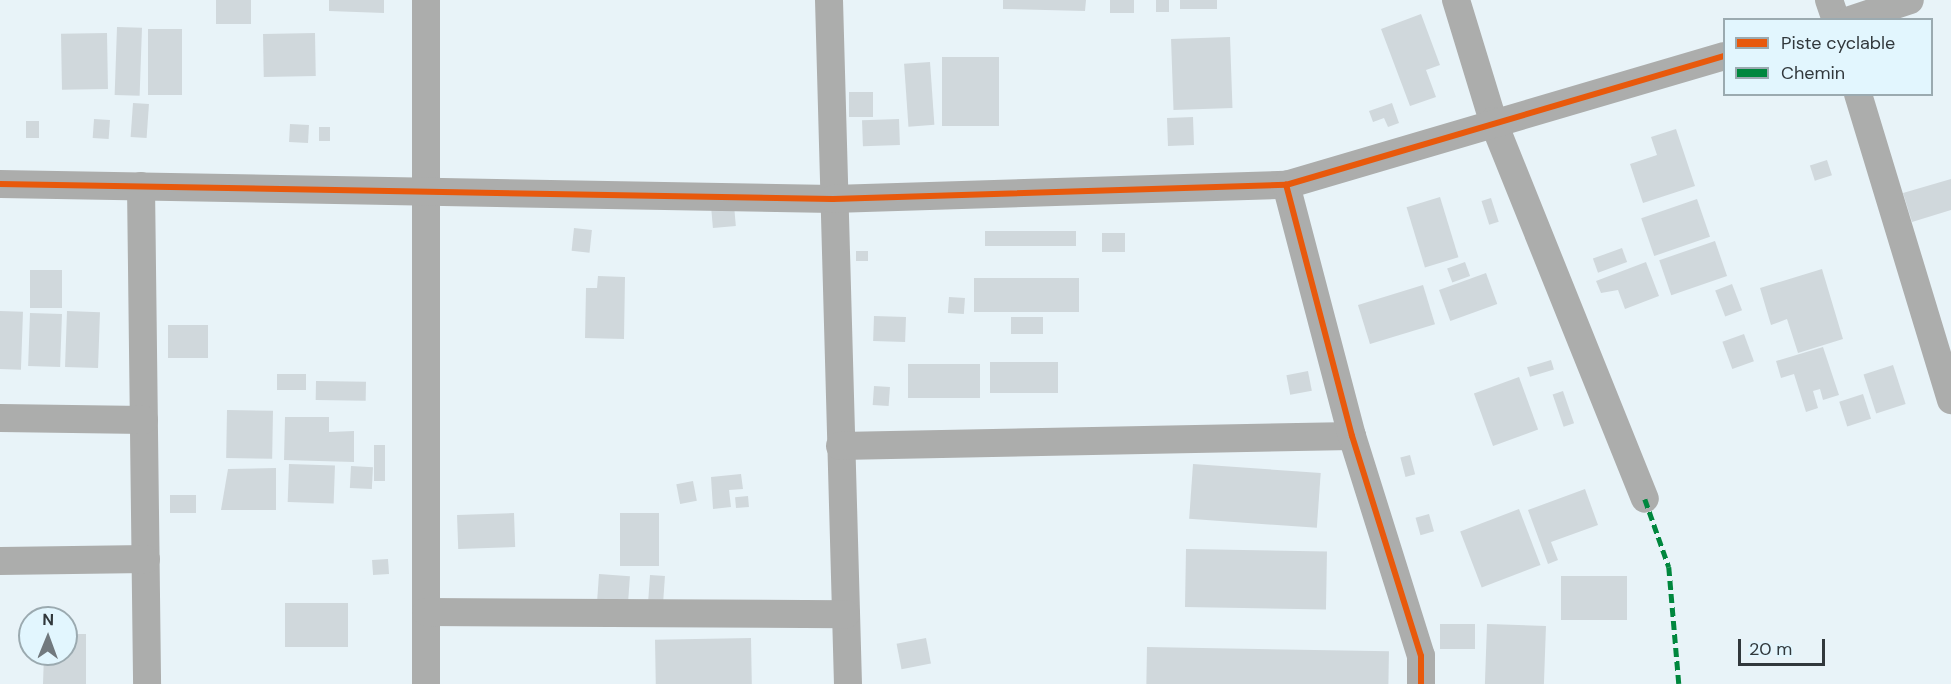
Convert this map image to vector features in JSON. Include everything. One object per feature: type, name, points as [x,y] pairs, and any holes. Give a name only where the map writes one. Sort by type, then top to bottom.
[{"type":"street","points":[[426,0],[426,684]]},
{"type":"street","points":[[829,0],[848,684]]},
{"type":"street","points":[[1456,0],[1493,121],[1645,500]]},
{"type":"street","points":[[1829,0],[1835,18]]},
{"type":"street","points":[[1856,18],[1910,0]]},
{"type":"street","points":[[0,184],[833,199],[1286,185],[1493,121],[1723,57]]},
{"type":"street","points":[[1859,96],[1951,400]]},
{"type":"street","points":[[1286,185],[1352,436],[1421,656],[1421,684]]},
{"type":"street","points":[[141,186],[147,684]]},
{"type":"street","points":[[0,417],[144,420]]},
{"type":"street","points":[[840,446],[1352,436]]},
{"type":"street","points":[[0,561],[146,560]]},
{"type":"street","points":[[426,612],[846,614]]},
{"type":"building","points":[[216,0],[251,0],[251,24],[216,24]]},
{"type":"building","points":[[329,0],[384,0],[384,13],[329,11]]},
{"type":"building","points":[[1003,0],[1086,0],[1085,11],[1003,9]]},
{"type":"building","points":[[1110,0],[1134,0],[1134,13],[1110,13]]},
{"type":"building","points":[[1156,0],[1169,0],[1169,12],[1156,12]]},
{"type":"building","points":[[1180,0],[1217,0],[1217,9],[1180,9]]},
{"type":"building","points":[[1421,14],[1440,65],[1426,70],[1436,97],[1410,106],[1381,29]]},
{"type":"building","points":[[117,27],[142,28],[140,96],[115,95]]},
{"type":"building","points":[[148,29],[182,29],[182,95],[148,95]]},
{"type":"building","points":[[107,33],[108,89],[62,90],[61,34]]},
{"type":"building","points":[[315,33],[316,76],[264,77],[263,34]]},
{"type":"building","points":[[1230,37],[1232,108],[1174,110],[1171,39]]},
{"type":"building","points":[[942,57],[999,57],[999,126],[942,126]]},
{"type":"building","points":[[930,62],[934,125],[908,127],[904,64]]},
{"type":"building","points":[[849,92],[873,92],[873,117],[849,117]]},
{"type":"building","points":[[133,103],[149,104],[147,138],[131,137]]},
{"type":"building","points":[[1392,103],[1399,123],[1388,127],[1384,118],[1373,122],[1369,111]]},
{"type":"building","points":[[1193,117],[1194,145],[1168,146],[1167,118]]},
{"type":"building","points":[[94,119],[110,120],[109,139],[93,138]]},
{"type":"building","points":[[899,119],[900,145],[863,146],[862,120]]},
{"type":"building","points":[[26,121],[39,121],[39,138],[26,138]]},
{"type":"building","points":[[290,124],[309,125],[308,143],[289,142]]},
{"type":"building","points":[[319,127],[330,127],[330,141],[319,141]]},
{"type":"building","points":[[1676,129],[1695,186],[1643,203],[1630,164],[1657,155],[1651,137]]},
{"type":"building","points":[[1827,160],[1832,175],[1815,181],[1810,166]]},
{"type":"building","points":[[1951,179],[1951,210],[1912,222],[1903,193]]},
{"type":"building","points":[[1440,197],[1458,257],[1425,267],[1407,207]]},
{"type":"building","points":[[1491,198],[1499,222],[1489,225],[1481,201]]},
{"type":"building","points":[[1697,199],[1710,237],[1654,256],[1641,218]]},
{"type":"building","points":[[734,205],[736,226],[713,228],[711,207]]},
{"type":"building","points":[[574,228],[592,230],[589,253],[572,251]]},
{"type":"building","points":[[985,231],[1076,231],[1076,246],[985,246]]},
{"type":"building","points":[[1102,233],[1125,233],[1125,252],[1102,252]]},
{"type":"building","points":[[1715,241],[1727,276],[1671,295],[1659,260]]},
{"type":"building","points":[[1622,248],[1627,262],[1598,273],[1593,259]]},
{"type":"building","points":[[856,251],[868,251],[868,261],[856,261]]},
{"type":"building","points":[[1465,262],[1470,276],[1452,283],[1447,268]]},
{"type":"building","points":[[1646,262],[1659,296],[1625,309],[1618,290],[1601,293],[1596,281]]},
{"type":"building","points":[[1822,269],[1843,339],[1798,353],[1787,319],[1771,325],[1760,288]]},
{"type":"building","points":[[30,270],[62,270],[62,308],[30,308]]},
{"type":"building","points":[[1486,273],[1497,304],[1450,321],[1439,290]]},
{"type":"building","points":[[598,276],[625,277],[624,339],[585,338],[586,288],[597,288]]},
{"type":"building","points":[[974,278],[1079,278],[1079,312],[974,312]]},
{"type":"building","points":[[1732,284],[1742,310],[1725,317],[1715,290]]},
{"type":"building","points":[[1423,285],[1435,324],[1370,344],[1358,305]]},
{"type":"building","points":[[949,297],[965,298],[964,314],[948,313]]},
{"type":"building","points":[[0,311],[23,312],[21,370],[0,369]]},
{"type":"building","points":[[67,311],[100,312],[98,368],[65,367]]},
{"type":"building","points":[[30,313],[62,314],[60,367],[28,366]]},
{"type":"building","points":[[874,316],[906,317],[905,342],[873,341]]},
{"type":"building","points":[[1011,317],[1043,317],[1043,334],[1011,334]]},
{"type":"building","points":[[168,325],[208,325],[208,358],[168,358]]},
{"type":"building","points":[[1744,334],[1754,361],[1732,369],[1722,342]]},
{"type":"building","points":[[1823,347],[1839,395],[1823,400],[1820,389],[1813,391],[1818,408],[1806,412],[1794,374],[1781,378],[1776,361]]},
{"type":"building","points":[[1551,360],[1554,370],[1530,377],[1527,367]]},
{"type":"building","points":[[990,362],[1058,362],[1058,393],[990,393]]},
{"type":"building","points":[[908,364],[980,364],[980,398],[908,398]]},
{"type":"building","points":[[1893,365],[1906,404],[1876,414],[1864,375]]},
{"type":"building","points":[[1308,371],[1312,391],[1290,395],[1286,375]]},
{"type":"building","points":[[277,374],[306,374],[306,390],[277,390]]},
{"type":"building","points":[[1519,377],[1538,430],[1493,446],[1474,393]]},
{"type":"building","points":[[316,381],[366,382],[366,401],[316,400]]},
{"type":"building","points":[[874,386],[890,387],[889,406],[873,405]]},
{"type":"building","points":[[1563,391],[1574,423],[1564,427],[1553,395]]},
{"type":"building","points":[[1863,394],[1871,419],[1847,426],[1839,402]]},
{"type":"building","points":[[227,410],[273,411],[272,459],[226,458]]},
{"type":"building","points":[[285,417],[329,417],[329,432],[354,431],[354,462],[284,460]]},
{"type":"building","points":[[374,445],[385,445],[385,481],[374,481]]},
{"type":"building","points":[[1410,455],[1415,474],[1406,477],[1400,458]]},
{"type":"building","points":[[289,464],[335,466],[334,504],[288,502]]},
{"type":"building","points":[[1193,464],[1321,473],[1317,528],[1189,519]]},
{"type":"building","points":[[351,466],[373,467],[372,489],[350,488]]},
{"type":"building","points":[[276,468],[276,510],[221,510],[228,469]]},
{"type":"building","points":[[741,474],[743,489],[729,490],[731,507],[713,509],[711,477]]},
{"type":"building","points":[[693,481],[697,501],[680,504],[676,484]]},
{"type":"building","points":[[1585,489],[1598,525],[1551,542],[1558,560],[1548,564],[1528,510]]},
{"type":"building","points":[[170,495],[196,495],[196,513],[170,513]]},
{"type":"building","points":[[748,496],[749,507],[736,508],[735,497]]},
{"type":"building","points":[[1519,509],[1541,565],[1482,588],[1460,532]]},
{"type":"building","points":[[514,513],[515,547],[458,549],[457,515]]},
{"type":"building","points":[[620,513],[659,513],[659,566],[620,566]]},
{"type":"building","points":[[1429,514],[1434,531],[1421,535],[1416,518]]},
{"type":"building","points":[[1186,549],[1327,551],[1326,609],[1185,607]]},
{"type":"building","points":[[388,559],[389,574],[373,575],[372,560]]},
{"type":"building","points":[[599,574],[630,576],[628,601],[597,599]]},
{"type":"building","points":[[650,575],[665,576],[663,608],[648,607]]},
{"type":"building","points":[[1561,576],[1627,576],[1627,620],[1561,620]]},
{"type":"building","points":[[285,603],[348,603],[348,647],[285,647]]},
{"type":"building","points":[[1440,624],[1475,624],[1475,649],[1440,649]]},
{"type":"building","points":[[1487,624],[1546,626],[1544,684],[1485,684]]},
{"type":"building","points":[[78,634],[86,634],[86,684],[43,684],[44,666],[78,666]]},
{"type":"building","points":[[751,638],[752,684],[656,684],[655,640]]},
{"type":"building","points":[[926,638],[931,664],[902,669],[897,644]]},
{"type":"building","points":[[1147,647],[1389,651],[1388,684],[1146,684]]},
{"type":"marked path","points":[[1645,499],[1669,567],[1679,684]]},
{"type":"cycle path","points":[[1421,684],[1421,656],[1352,436],[1286,185],[1723,56]]},
{"type":"cycle path","points":[[0,184],[833,199],[1286,185]]}]
